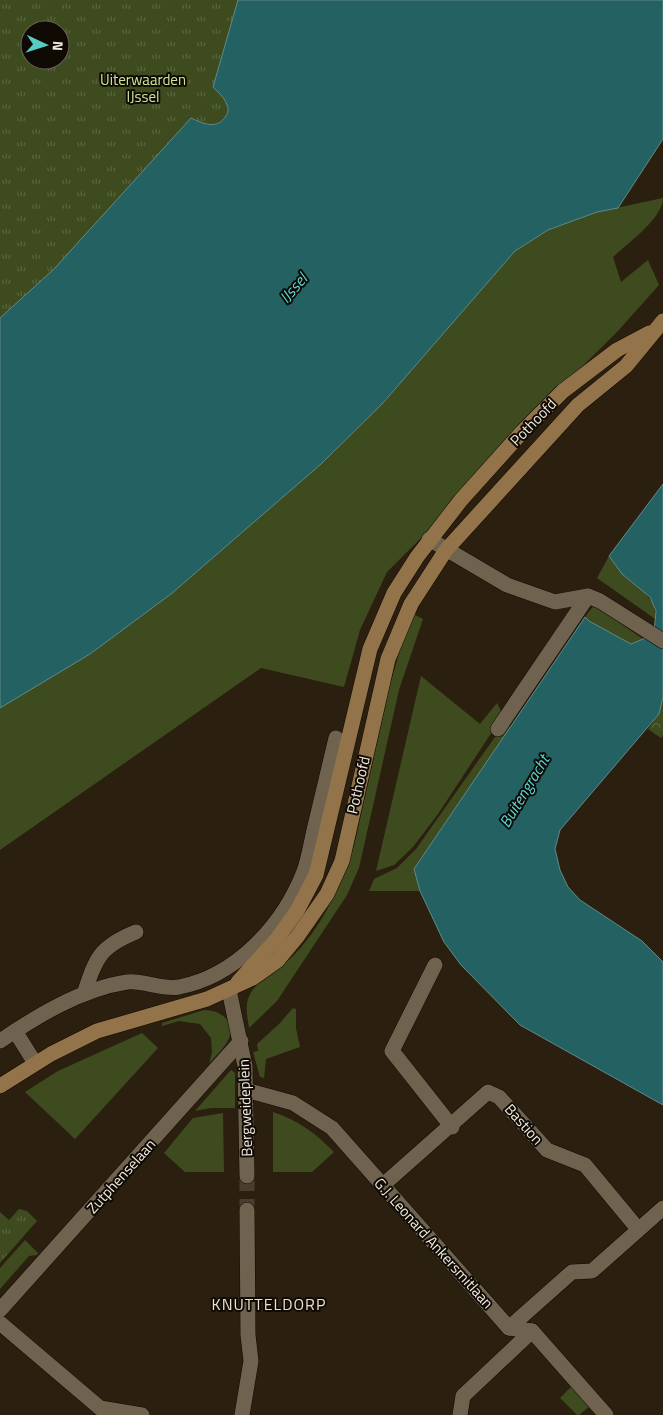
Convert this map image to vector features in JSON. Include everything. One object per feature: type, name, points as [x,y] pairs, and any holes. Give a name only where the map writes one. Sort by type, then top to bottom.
[{"type":"street","name":"Pothoofd","points":[[229,990],[277,939],[309,891],[321,858],[370,649],[394,594],[429,539],[461,500],[524,431],[564,391],[617,350],[660,325]]},
{"type":"street","name":"Pothoofd","points":[[0,1086],[66,1045],[113,1025],[180,1007],[229,990],[253,978],[277,961],[328,894],[342,861],[388,659],[411,604],[446,550],[578,405],[626,366],[660,325]]},
{"type":"street","points":[[429,539],[507,585],[546,600],[567,601],[588,596],[600,601],[658,637]]},
{"type":"street","points":[[498,729],[588,596]]},
{"type":"street","points":[[0,1041],[84,994],[127,982],[166,988],[198,982],[215,976],[248,952],[289,903],[304,872],[336,738]]},
{"type":"street","points":[[84,994],[99,955],[108,946],[136,932]]},
{"type":"street","points":[[435,965],[392,1051],[452,1127]]},
{"type":"street","name":"Bergweideplein","points":[[229,990],[241,1041],[246,1090],[247,1176]]},
{"type":"street","points":[[15,1031],[35,1063]]},
{"type":"street","name":"Zutphenselaan","points":[[0,1310],[241,1041]]},
{"type":"street","name":"G.J. Leonard Ankersmitlaan","points":[[246,1090],[293,1103],[314,1114],[332,1128],[509,1328]]},
{"type":"street","name":"Bastion","points":[[383,1185],[452,1127],[488,1092],[499,1096],[547,1150],[585,1165],[638,1229]]},
{"type":"street","points":[[509,1328],[572,1272],[592,1271],[663,1208]]},
{"type":"street","points":[[242,1415],[251,1361],[248,1335],[247,1210]]},
{"type":"street","points":[[0,1323],[100,1408],[142,1415]]},
{"type":"street","points":[[509,1328],[532,1331],[606,1415]]},
{"type":"street","points":[[460,1415],[464,1396],[532,1331]]},
{"type":"green space","name":"Uiterwaarden IJssel","points":[[0,0],[332,0],[228,126],[0,346]]},
{"type":"green space","points":[[663,198],[657,214],[651,222],[613,257],[621,282],[648,260],[659,285],[617,332],[481,467],[431,528],[387,572],[360,630],[344,687],[261,668],[0,850],[0,708],[90,654],[171,594],[321,464],[382,404],[515,251],[548,230],[597,212]]},
{"type":"green space","points":[[609,556],[622,573],[650,599],[655,611],[655,619],[597,578]]},
{"type":"green space","points":[[594,605],[643,639],[631,644],[589,621],[585,617]]},
{"type":"green space","points":[[415,615],[423,619],[399,690],[359,868],[347,895],[277,1001],[249,1028],[247,1004],[249,995],[264,979],[290,959],[312,934],[329,906],[343,877],[354,846],[390,685],[400,650]]},
{"type":"green space","points":[[421,676],[480,724],[497,703],[503,715],[438,814],[413,847],[394,865],[376,871]]},
{"type":"green space","points":[[663,697],[663,735],[661,738],[648,729],[659,714]]},
{"type":"green space","points":[[507,725],[511,727],[414,869],[420,891],[369,891],[374,879],[397,868],[416,849],[502,727]]},
{"type":"green space","points":[[293,1008],[296,1009],[296,1028],[300,1047],[266,1059],[264,1078],[260,1077],[253,1052],[258,1051],[257,1044]]},
{"type":"green space","points":[[204,1010],[221,1014],[230,1026],[227,1042],[209,1064],[212,1052],[211,1038],[200,1024],[179,1021],[162,1026],[162,1023]]},
{"type":"green space","points":[[142,1033],[158,1048],[75,1139],[25,1092],[58,1071]]},
{"type":"green space","points":[[231,1070],[235,1073],[235,1108],[211,1108],[195,1111]]},
{"type":"green space","points":[[273,1112],[306,1128],[334,1152],[312,1172],[273,1172]]},
{"type":"green space","points":[[223,1113],[224,1172],[185,1172],[164,1153],[193,1118]]},
{"type":"green space","points":[[19,1209],[27,1211],[37,1221],[0,1263],[0,1212],[9,1220]]},
{"type":"green space","points":[[25,1240],[38,1253],[37,1255],[29,1256],[0,1289],[0,1268]]},
{"type":"green space","points":[[572,1386],[590,1406],[579,1415],[560,1398]]},
{"type":"water","name":"IJssel","points":[[238,0],[663,0],[663,139],[618,208],[597,212],[548,230],[515,251],[382,404],[321,464],[171,594],[90,654],[0,708],[0,318],[54,269],[191,118],[205,124],[214,124],[219,123],[226,116],[228,109],[226,102],[213,87]]},
{"type":"water","name":"Buitengracht","points":[[663,484],[663,697],[659,714],[560,830],[555,849],[560,870],[568,887],[580,900],[642,941],[663,962],[663,1105],[520,1025],[461,965],[444,942],[420,891],[414,869],[585,617],[631,644],[654,632],[656,611],[650,597],[622,574],[609,556]]},
{"type":"tunnel","points":[[247,1176],[247,1210]]},
{"type":"district","name":"KNUTTELDORP","points":[[269,1304]]}]
